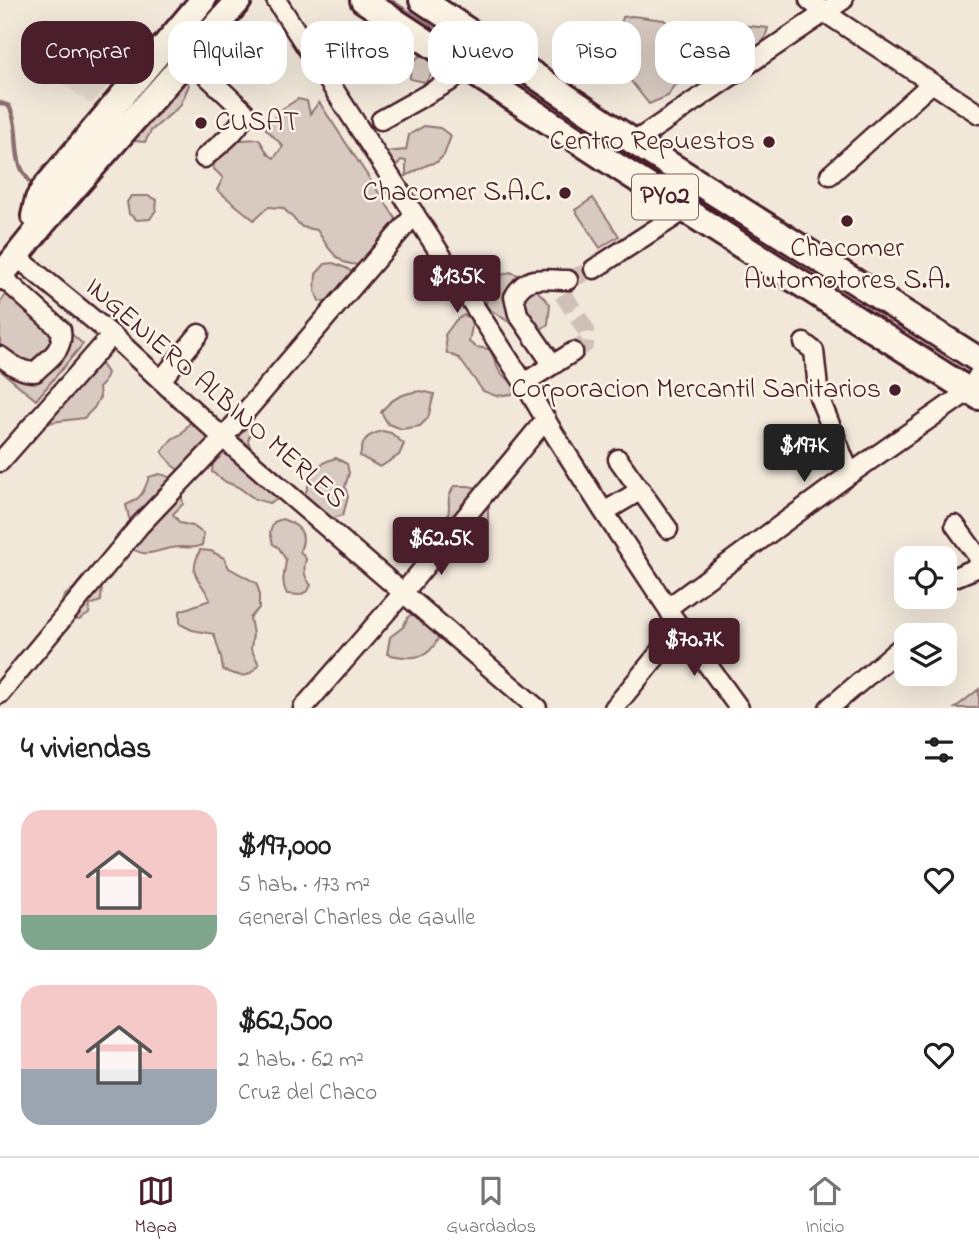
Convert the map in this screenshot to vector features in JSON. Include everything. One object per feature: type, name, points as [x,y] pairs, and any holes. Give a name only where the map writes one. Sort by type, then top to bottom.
[{"type":"highway","points":[[174,84],[65,214],[53,221],[45,213],[38,199],[44,190],[203,0]]},
{"type":"highway","points":[[0,276],[9,255],[224,0]]},
{"type":"highway","points":[[45,213],[239,0]]},
{"type":"highway","points":[[229,21],[247,0]]},
{"type":"highway","name":"PY02","points":[[363,0],[428,42]]},
{"type":"highway","name":"PY02","points":[[422,0],[634,142],[979,360]]},
{"type":"highway","name":"PY02","points":[[493,84],[685,210],[976,387]]},
{"type":"street","points":[[276,0],[672,616],[739,708]]},
{"type":"street","points":[[809,0],[979,114]]},
{"type":"street","points":[[634,142],[843,0]]},
{"type":"street","points":[[830,175],[932,83]]},
{"type":"street","points":[[204,158],[237,128],[244,116],[240,106],[216,84]]},
{"type":"street","points":[[381,120],[445,84]]},
{"type":"street","points":[[594,269],[685,210]]},
{"type":"street","points":[[0,694],[140,525],[223,438],[415,214]]},
{"type":"street","name":"INGENIERO ALBINO MERLES","points":[[9,255],[112,335],[223,438],[537,708]]},
{"type":"street","points":[[0,276],[61,330],[62,339],[60,347],[35,372],[25,372],[0,356]]},
{"type":"street","points":[[553,365],[518,314],[514,298],[520,285],[533,279],[561,285]]},
{"type":"street","points":[[161,380],[199,334]]},
{"type":"street","points":[[0,462],[112,335]]},
{"type":"street","points":[[804,343],[814,351],[819,397],[850,474]]},
{"type":"street","points":[[524,383],[573,352]]},
{"type":"street","points":[[669,610],[673,604],[850,474],[976,387]]},
{"type":"street","points":[[303,708],[546,419]]},
{"type":"street","points":[[618,459],[668,529]]},
{"type":"street","points":[[604,512],[641,490]]},
{"type":"street","points":[[955,525],[979,558]]},
{"type":"street","points":[[957,576],[979,568]]},
{"type":"street","points":[[614,708],[680,626]]},
{"type":"street","points":[[829,708],[894,653]]},
{"type":"shaded area","points":[[385,0],[392,0],[428,24],[428,28]]},
{"type":"shaded area","points":[[623,17],[665,21],[655,21],[655,84],[678,84],[668,96],[649,104],[633,84],[641,84],[641,21],[622,21]]},
{"type":"shaded area","points":[[755,27],[768,28],[764,40],[756,52]]},
{"type":"shaded area","points":[[421,55],[428,58],[428,78],[425,82],[414,80],[415,60]]},
{"type":"shaded area","points":[[64,84],[110,84],[91,104]]},
{"type":"shaded area","points":[[179,84],[188,84],[180,106],[151,131],[145,142],[134,141],[135,132]]},
{"type":"shaded area","points":[[513,84],[520,84],[598,135],[596,138]]},
{"type":"shaded area","points":[[298,99],[307,101],[310,114],[319,102],[402,228],[399,247],[384,262],[368,265],[345,263],[331,251],[317,230],[302,227],[283,208],[268,207],[254,220],[217,190],[223,178],[213,168],[220,147],[242,140],[259,139],[268,154],[274,158],[283,146],[266,129],[279,111]]},
{"type":"shaded area","points":[[424,126],[440,128],[451,136],[444,155],[437,162],[406,176],[406,161],[401,160],[394,170],[385,161],[385,152],[406,150],[409,135]]},
{"type":"shaded area","points":[[658,174],[948,363],[656,177]]},
{"type":"shaded area","points":[[131,196],[148,196],[157,200],[156,210],[150,219],[137,220],[129,214],[127,202]]},
{"type":"shaded area","points":[[593,198],[619,236],[600,248],[575,210]]},
{"type":"shaded area","points":[[333,263],[355,274],[333,304],[319,301],[315,291],[316,274],[325,264]]},
{"type":"shaded area","points":[[510,272],[524,277],[550,304],[548,324],[536,333],[518,328],[486,307],[487,292],[496,277]]},
{"type":"shaded area","points":[[15,284],[83,344],[36,400],[0,370],[0,302]]},
{"type":"shaded area","points":[[464,315],[470,318],[472,326],[469,342],[476,347],[489,349],[499,371],[515,383],[512,394],[496,396],[483,391],[459,358],[447,353],[445,335],[456,320]]},
{"type":"shaded area","points":[[90,360],[101,364],[107,373],[99,388],[100,397],[94,408],[84,418],[52,422],[31,436],[30,420],[44,398]]},
{"type":"shaded area","points":[[421,391],[434,394],[428,418],[420,426],[402,429],[388,424],[381,412],[389,403],[398,397]]},
{"type":"shaded area","points":[[198,413],[210,418],[211,448],[183,473],[173,466],[162,452]]},
{"type":"shaded area","points":[[249,422],[252,431],[248,440],[251,450],[265,463],[281,498],[269,503],[255,499],[212,472],[213,461],[238,425]]},
{"type":"shaded area","points":[[382,431],[391,433],[404,444],[399,455],[380,467],[360,456],[366,439]]},
{"type":"shaded area","points":[[336,458],[347,464],[349,473],[345,487],[348,497],[343,515],[331,519],[304,497],[317,468]]},
{"type":"shaded area","points":[[159,474],[177,484],[183,504],[173,514],[180,523],[193,526],[204,534],[202,545],[146,553],[123,544],[133,526],[126,505],[141,494],[149,477]]},
{"type":"shaded area","points":[[454,486],[483,489],[491,498],[488,529],[460,555],[444,559],[430,554],[429,544],[432,533],[442,525],[449,513],[449,497]]},
{"type":"shaded area","points":[[282,519],[297,527],[302,534],[300,551],[306,559],[305,573],[311,585],[308,591],[299,595],[287,594],[285,590],[283,581],[286,560],[279,548],[273,544],[270,532],[274,522]]},
{"type":"shaded area","points":[[200,550],[211,551],[224,558],[229,568],[256,583],[259,608],[250,618],[253,634],[251,649],[259,664],[247,675],[223,670],[214,634],[192,630],[180,624],[180,611],[210,600],[195,572]]},
{"type":"shaded area","points":[[89,572],[99,575],[102,583],[101,601],[90,605],[89,614],[79,620],[63,617],[60,608],[64,596]]},
{"type":"shaded area","points":[[423,606],[437,607],[445,619],[432,648],[419,656],[400,657],[387,654],[390,637],[403,627],[408,617]]},
{"type":"shaded area","points":[[979,689],[979,708],[955,708]]},
{"type":"waterway","points":[[0,103],[9,106],[12,113],[20,165],[29,181]]},
{"type":"tunnel","points":[[568,280],[594,269]]},
{"type":"tunnel","points":[[563,294],[586,330],[585,344],[573,352]]},
{"type":"place","name":"CUSAT","points":[[201,123]]},
{"type":"place","name":"Centro Repuestos","points":[[769,142]]},
{"type":"place","name":"Chacomer S.A.C.","points":[[565,193]]},
{"type":"place","name":"Chacomer Automotores S.A.","points":[[847,221]]},
{"type":"place","name":"Corporacion Mercantil Sanitarios","points":[[895,390]]}]
